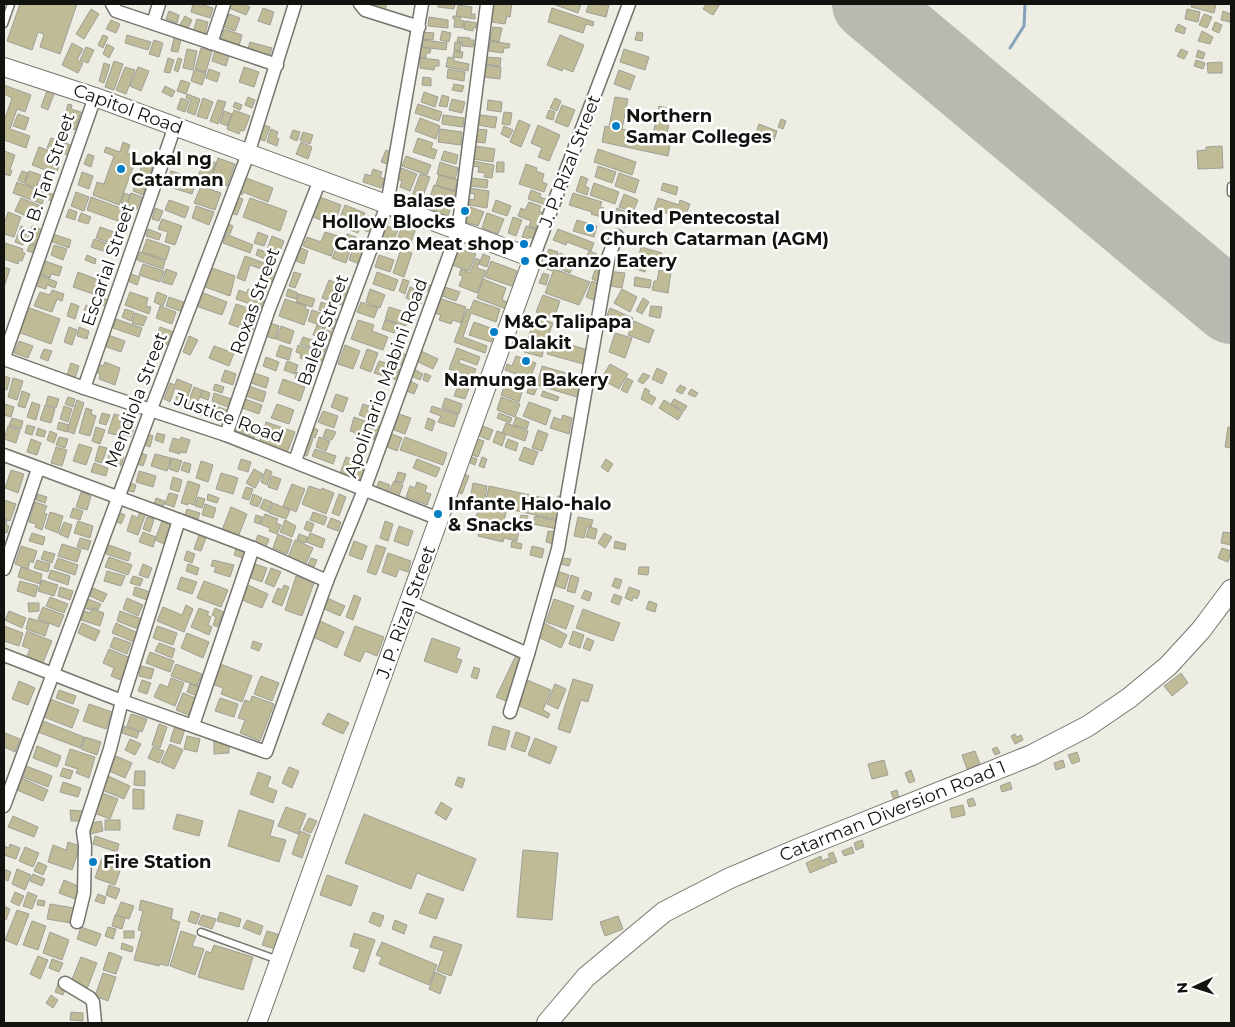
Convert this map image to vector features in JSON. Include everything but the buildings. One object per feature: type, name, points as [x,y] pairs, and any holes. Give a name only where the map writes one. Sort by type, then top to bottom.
[{"type":"main road","name":"Catarman Diversion Road 1","points":[[547,1023],[586,977],[664,912],[730,878],[1032,755],[1088,726],[1129,698],[1168,666],[1202,630],[1231,590]]},
{"type":"street","points":[[112,4],[116,11],[277,66]]},
{"type":"street","points":[[153,23],[159,4]]},
{"type":"street","points":[[211,43],[224,4]]},
{"type":"street","name":"Mendiola Street","points":[[4,806],[118,497],[248,154],[295,4]]},
{"type":"street","points":[[360,4],[364,10],[419,27]]},
{"type":"street","name":"Balete Street","points":[[295,461],[387,205],[422,4]]},
{"type":"street","name":"Apolinario Mabini Road","points":[[193,725],[266,752],[327,581],[364,490],[458,231],[487,4]]},
{"type":"street","name":"J. P. Rizal Street","points":[[257,1023],[533,258],[629,4]]},
{"type":"street","name":"Capitol Road","points":[[4,69],[94,97],[533,258]]},
{"type":"street","name":"G. B. Tan Street","points":[[4,358],[94,97]]},
{"type":"street","name":"Escarial Street","points":[[84,388],[174,126]]},
{"type":"street","name":"Roxas Street","points":[[226,435],[269,309],[320,180]]},
{"type":"street","points":[[510,712],[558,549],[609,255],[617,236]]},
{"type":"street","name":"Justice Road","points":[[4,358],[84,388],[226,435],[439,519]]},
{"type":"street","points":[[4,455],[253,548],[327,581]]},
{"type":"street","points":[[4,569],[38,469]]},
{"type":"street","points":[[78,922],[84,893],[85,846],[83,831],[110,749],[122,701],[179,520]]},
{"type":"street","points":[[4,655],[122,701],[193,725],[253,548]]},
{"type":"street","points":[[410,602],[528,654]]},
{"type":"street","points":[[65,983],[90,998],[93,1002],[95,1023]]},
{"type":"lane","points":[[4,24],[12,4]]},
{"type":"lane","points":[[1231,186],[1231,193]]},
{"type":"lane","points":[[202,932],[280,960]]},
{"type":"waterway","points":[[1010,48],[1024,26],[1025,4]]},
{"type":"runway","points":[[869,4],[1231,307]]},
{"type":"place","name":"Northern Samar Colleges","points":[[616,126]]},
{"type":"place","name":"Lokal ng Catarman","points":[[121,169]]},
{"type":"place","name":"Balase Hollow Blocks","points":[[465,211]]},
{"type":"place","name":"United Pentecostal Church Catarman (AGM)","points":[[590,228]]},
{"type":"place","name":"Caranzo Meat shop","points":[[524,244]]},
{"type":"place","name":"Caranzo Eatery","points":[[525,261]]},
{"type":"place","name":"M&C Talipapa Dalakit","points":[[494,332]]},
{"type":"place","name":"Namunga Bakery","points":[[526,361]]},
{"type":"place","name":"Infante Halo-halo & Snacks","points":[[438,514]]},
{"type":"place","name":"Fire Station","points":[[93,862]]}]
